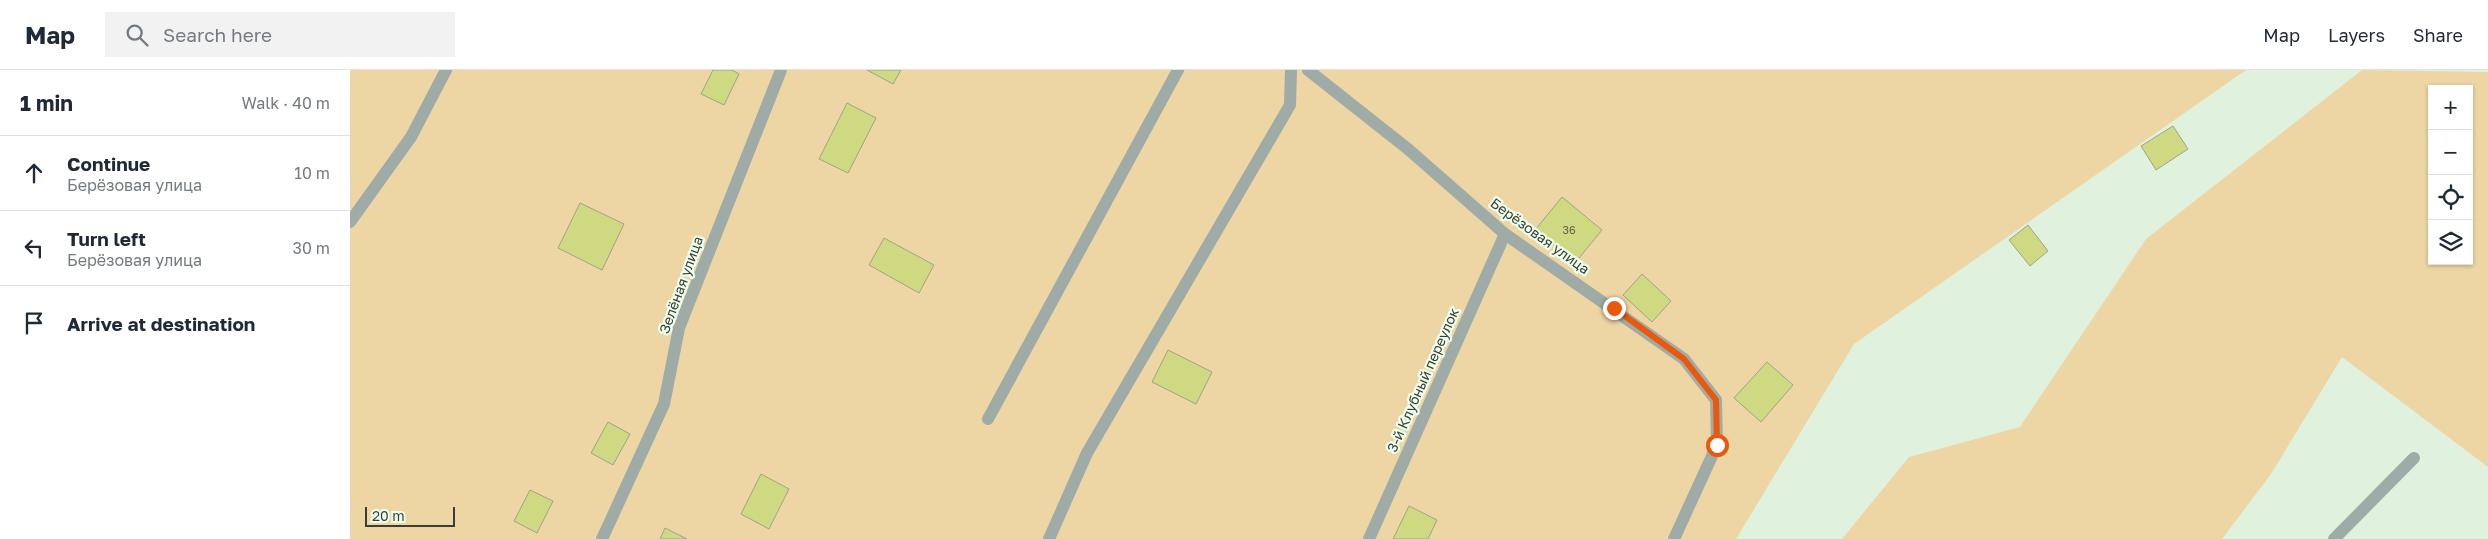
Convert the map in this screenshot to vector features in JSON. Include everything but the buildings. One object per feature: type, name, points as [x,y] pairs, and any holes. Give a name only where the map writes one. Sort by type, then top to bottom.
[{"type":"street","points":[[350,222],[411,137],[446,70]]},
{"type":"street","name":"Зелёная улица","points":[[602,539],[664,404],[679,328],[781,70]]},
{"type":"street","points":[[988,420],[1178,70]]},
{"type":"street","points":[[1049,539],[1087,453],[1290,105],[1291,70]]},
{"type":"street","name":"Берёзовая улица","points":[[1308,70],[1408,149],[1505,234],[1684,359],[1716,400],[1717,445],[1674,539]]},
{"type":"street","name":"3-й Клубный переулок","points":[[1369,539],[1505,234]]},
{"type":"street","points":[[2334,539],[2414,458]]},
{"type":"shaded area","points":[[350,70],[2246,70],[1854,344],[1736,539],[350,539]]},
{"type":"shaded area","points":[[2362,70],[2488,72],[2488,467],[2342,357],[2271,474],[2222,539],[1842,539],[1909,457],[2020,427],[2146,239]]},
{"type":"route","points":[[1614,308],[1684,359],[1716,400],[1717,445]]}]
